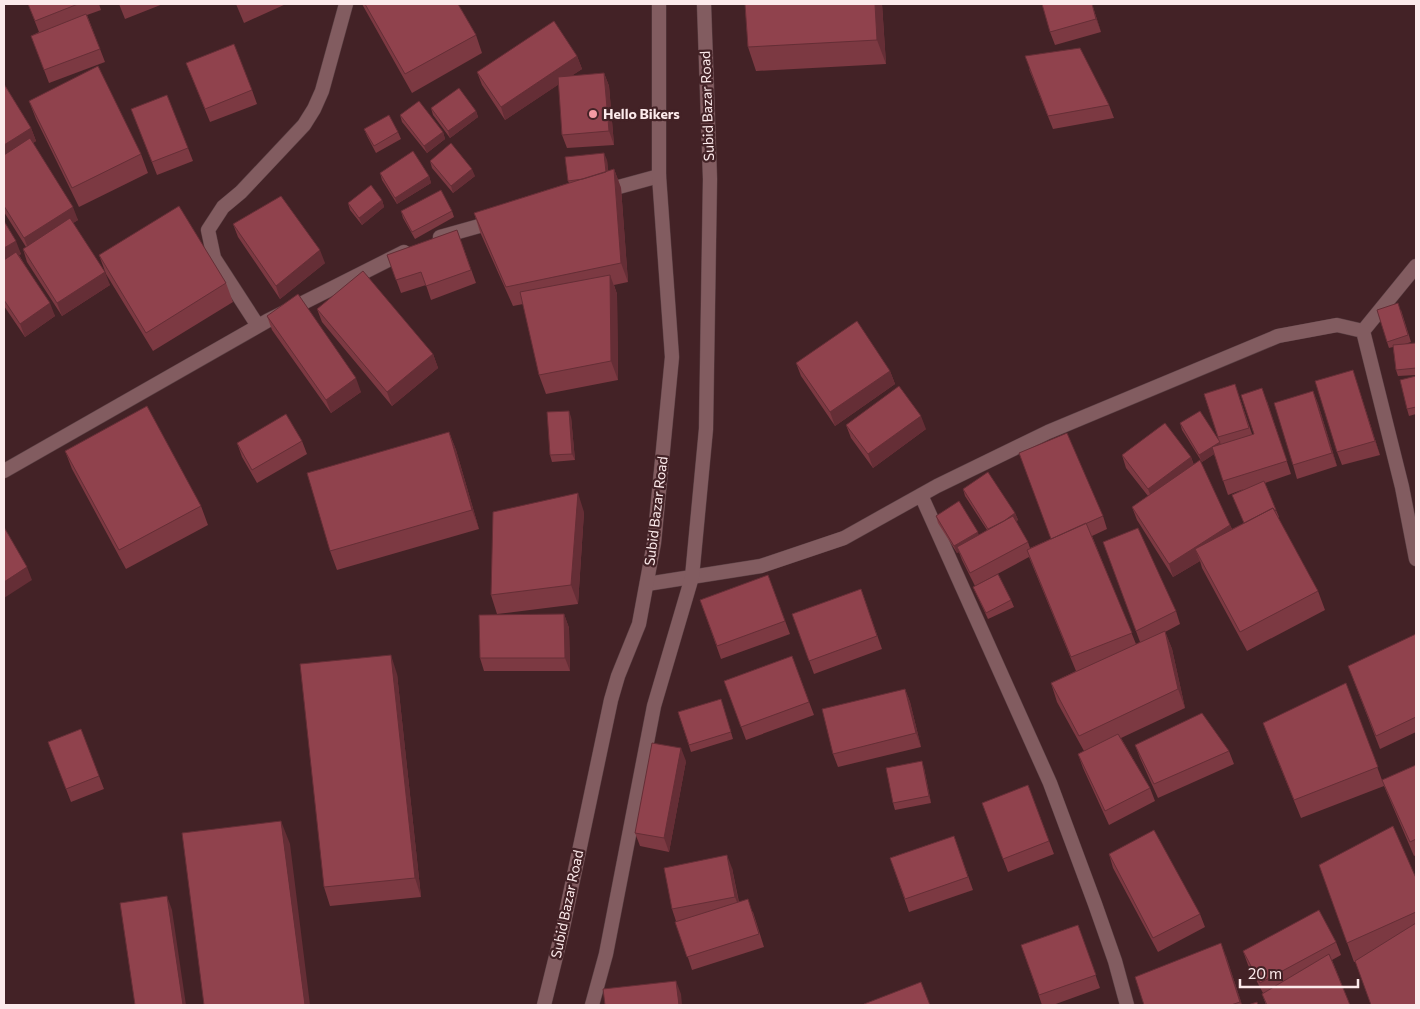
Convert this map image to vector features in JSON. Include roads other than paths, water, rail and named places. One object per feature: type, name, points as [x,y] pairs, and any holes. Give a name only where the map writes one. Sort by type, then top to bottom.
[{"type":"street","points":[[258,326],[214,258],[208,230],[223,207],[241,192],[304,125],[314,109],[322,91],[346,4]]},
{"type":"street","name":"Subid Bazar Road","points":[[544,1005],[562,932],[610,700],[639,624],[654,542],[672,357],[659,176],[659,4]]},
{"type":"street","name":"Subid Bazar Road","points":[[592,1005],[606,954],[654,706],[692,577],[706,429],[710,179],[704,4]]},
{"type":"street","points":[[595,193],[659,176]]},
{"type":"street","points":[[4,471],[258,326],[418,244],[513,216]]},
{"type":"street","points":[[1363,331],[1416,266]]},
{"type":"street","points":[[647,584],[761,566],[844,538],[921,495],[1048,432],[1278,336],[1336,325],[1363,331]]},
{"type":"street","points":[[1363,331],[1402,487],[1416,559]]},
{"type":"street","points":[[921,495],[1050,783],[1115,961],[1127,1005]]},
{"type":"place","name":"Hello Bikers","points":[[593,114]]}]
